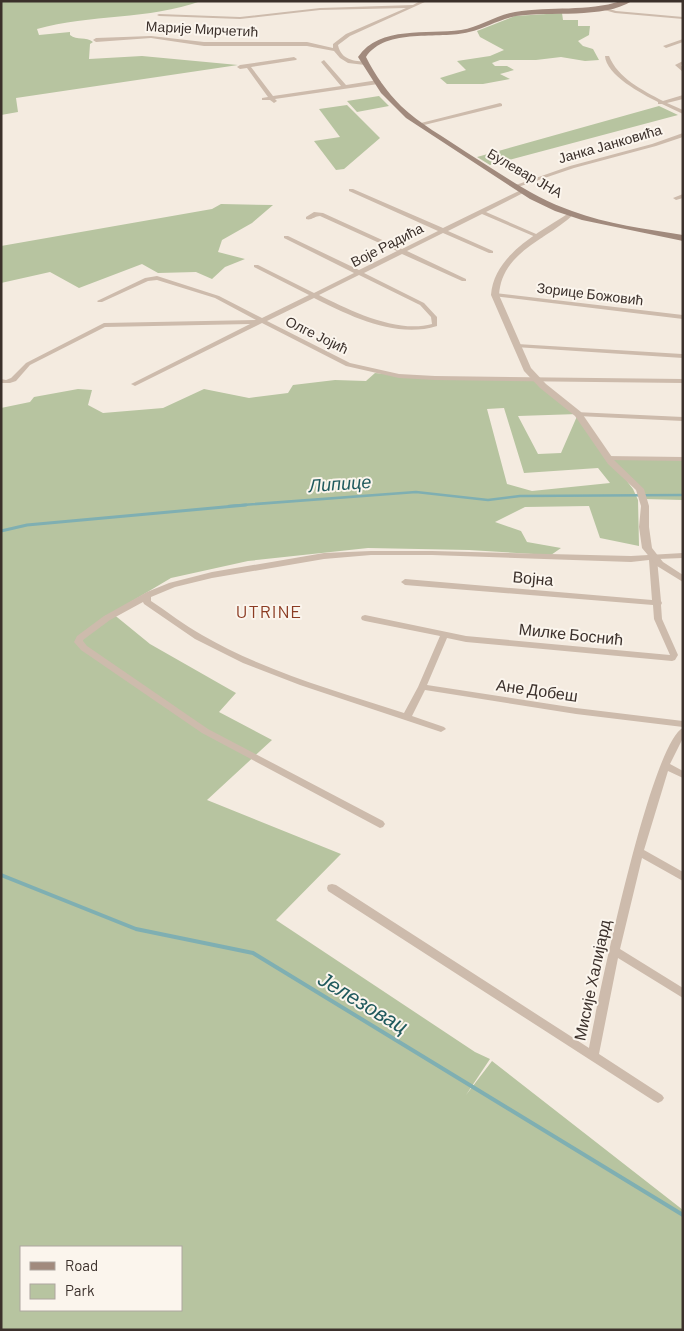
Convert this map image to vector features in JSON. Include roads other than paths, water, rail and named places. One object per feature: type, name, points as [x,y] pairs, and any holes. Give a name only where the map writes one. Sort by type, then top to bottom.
[{"type":"main road","points":[[365,63],[362,57],[366,49],[388,39],[468,31],[504,17],[603,8],[629,1]]},
{"type":"main road","name":"Булевар ЈНА","points":[[365,63],[398,106],[420,124],[520,189],[572,214],[600,222],[683,238]]},
{"type":"street","points":[[335,50],[337,42],[348,35],[425,1]]},
{"type":"street","points":[[159,15],[240,18],[320,9],[414,6]]},
{"type":"street","points":[[603,8],[615,12],[683,18]]},
{"type":"street","points":[[200,16],[240,18]]},
{"type":"street","name":"Марије Мирчетић","points":[[96,40],[152,36],[179,42],[212,44],[307,44],[335,50],[346,60],[365,63]]},
{"type":"street","points":[[666,46],[683,40]]},
{"type":"street","points":[[607,57],[607,62],[616,71],[660,103],[683,112]]},
{"type":"street","points":[[240,67],[294,59]]},
{"type":"street","points":[[324,62],[345,87]]},
{"type":"street","points":[[683,62],[678,65],[683,71]]},
{"type":"street","points":[[248,66],[273,99]]},
{"type":"street","points":[[264,98],[273,99],[378,82]]},
{"type":"street","points":[[660,103],[683,97]]},
{"type":"street","points":[[420,124],[500,104]]},
{"type":"street","name":"Јанка Јанковића","points":[[520,189],[572,166],[654,145],[683,135]]},
{"type":"street","name":"Воје Радића","points":[[134,384],[482,212],[520,189]]},
{"type":"street","points":[[351,190],[491,252]]},
{"type":"street","points":[[482,212],[540,237]]},
{"type":"street","points":[[308,218],[314,214],[321,214],[464,280]]},
{"type":"street","points":[[572,214],[519,250],[509,261],[497,282],[495,296],[527,370],[578,414],[608,458],[643,494],[647,548],[654,558],[683,579]]},
{"type":"street","points":[[256,266],[351,314],[375,323],[407,327],[431,327],[436,325],[436,321],[426,307],[286,237]]},
{"type":"street","name":"Олге Јојић","points":[[100,301],[147,280],[157,278],[217,297],[261,322],[341,362],[369,370],[419,377],[683,381]]},
{"type":"street","name":"Зорице Божовић","points":[[495,296],[683,317]]},
{"type":"street","name":"Воје Радића","points":[[1,381],[10,382],[15,380],[28,364],[104,325],[261,322]]},
{"type":"street","points":[[517,346],[682,356]]},
{"type":"street","points":[[578,414],[683,418]]},
{"type":"street","points":[[608,458],[683,459]]},
{"type":"street","points":[[380,824],[205,731],[142,689],[78,642],[80,638],[107,618],[172,585],[212,575],[337,555],[423,553],[654,558],[683,555]]},
{"type":"street","name":"Милке Боснић","points":[[365,618],[444,636],[672,658],[674,655],[658,619],[654,558]]},
{"type":"street","name":"Војна","points":[[405,582],[658,603]]},
{"type":"street","points":[[147,597],[147,602],[187,630],[231,654],[288,678],[441,729]]},
{"type":"street","points":[[406,718],[422,688],[444,636]]},
{"type":"street","name":"Ане Добеш","points":[[422,688],[576,711],[683,724]]},
{"type":"street","name":"Мисије Халијард","points":[[332,888],[593,1056],[633,867],[665,765],[672,747],[683,731]]},
{"type":"street","points":[[665,765],[683,775]]},
{"type":"street","points":[[638,852],[683,877]]},
{"type":"street","points":[[615,951],[683,994]]},
{"type":"street","points":[[593,1056],[658,1098]]},
{"type":"waterway","name":"Липице","points":[[229,506],[416,492],[488,500],[520,496],[683,495]]},
{"type":"waterway","name":"Липице","points":[[1,531],[27,525],[246,505]]},
{"type":"waterway","name":"Јелезовац","points":[[1,875],[136,929],[253,953],[683,1215]]},
{"type":"district","name":"UTRINE","points":[[269,612]]}]
